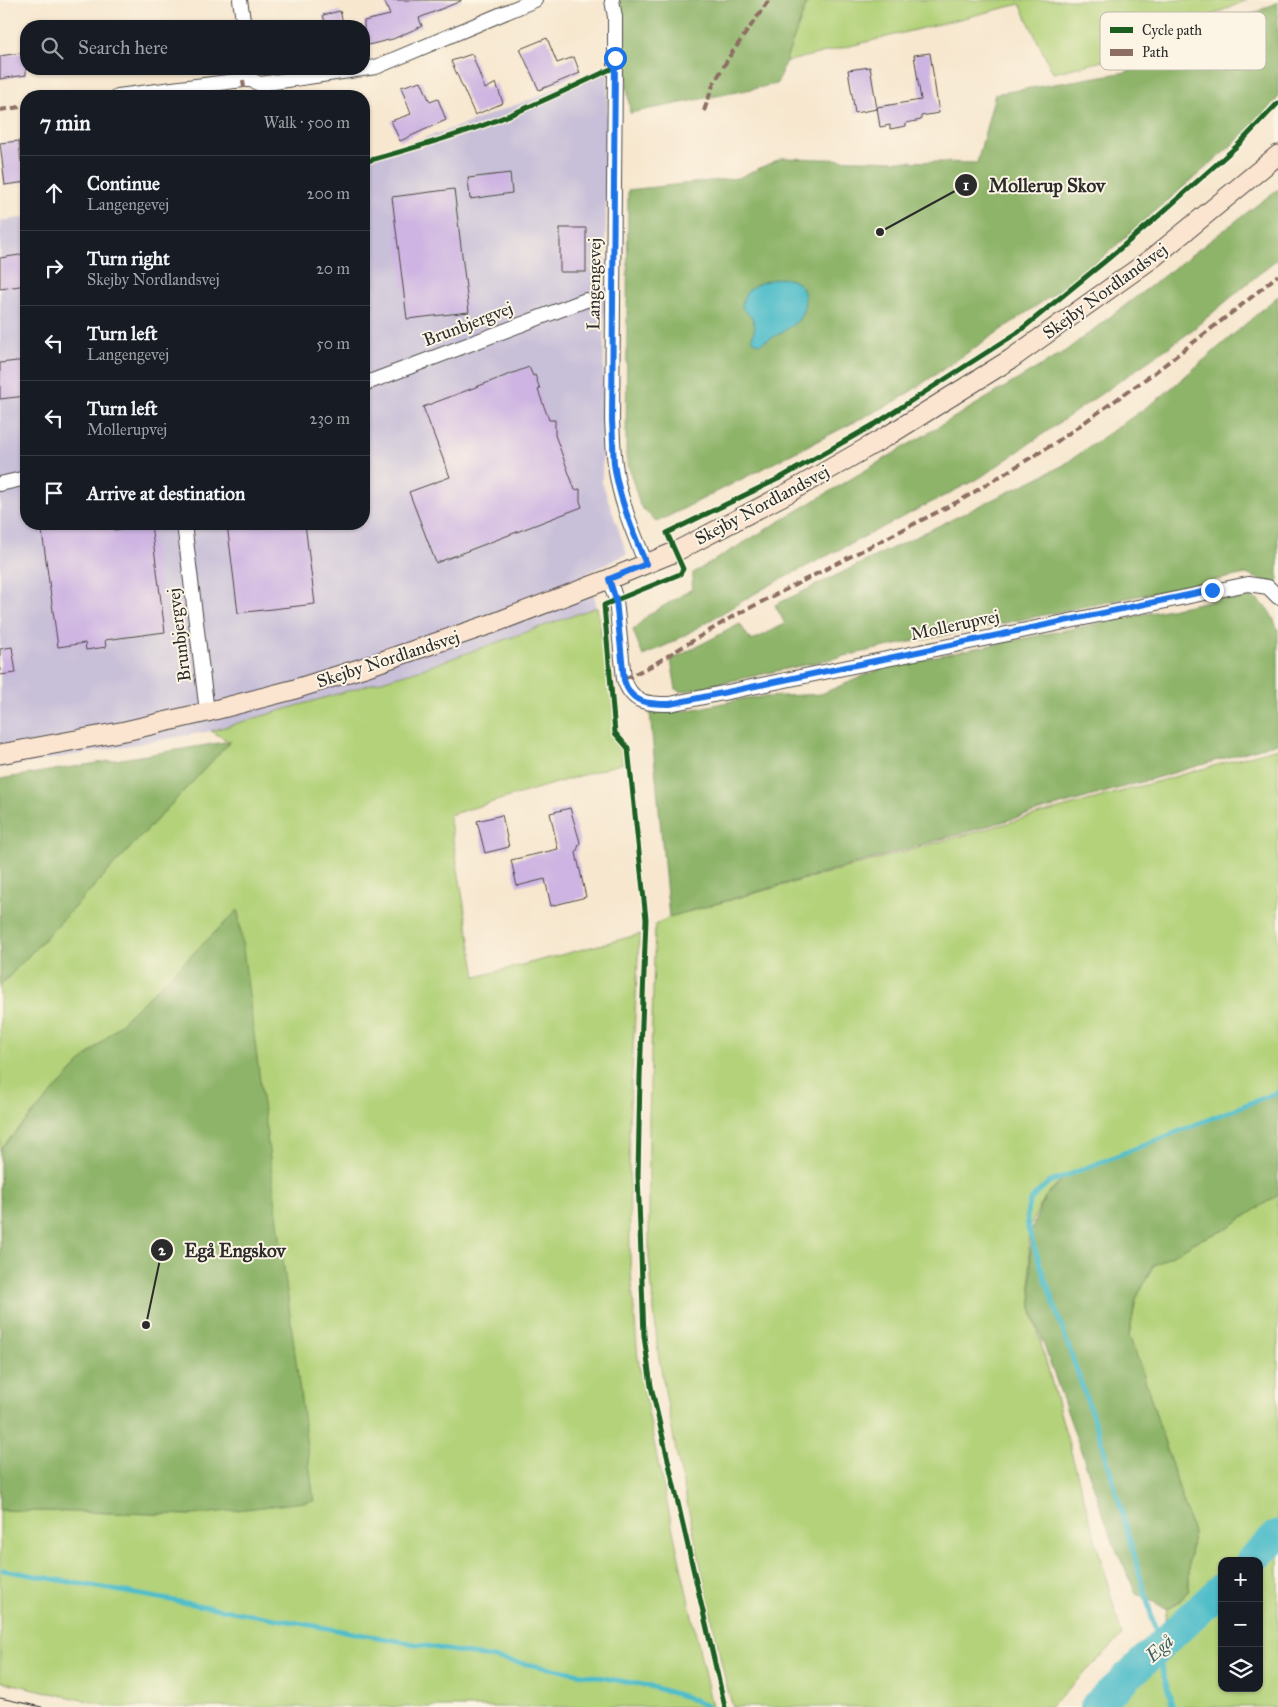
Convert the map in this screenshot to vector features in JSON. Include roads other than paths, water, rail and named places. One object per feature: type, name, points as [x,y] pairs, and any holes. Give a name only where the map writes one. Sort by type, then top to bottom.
[{"type":"street","points":[[240,0],[243,20]]},
{"type":"street","points":[[370,68],[536,0]]},
{"type":"street","name":"Langengevej","points":[[612,0],[615,67],[612,430],[614,464],[632,530],[646,564]]},
{"type":"street","points":[[154,90],[244,75]]},
{"type":"street","points":[[251,75],[260,84],[321,75]]},
{"type":"street","name":"Skejby Nordlandsvej","points":[[0,754],[126,731],[292,690],[494,623],[646,564],[712,534],[889,435],[1011,359],[1154,256],[1278,155]]},
{"type":"street","name":"Brunbjergvej","points":[[370,382],[586,300]]},
{"type":"street","points":[[0,484],[20,479]]},
{"type":"street","name":"Brunbjergvej","points":[[185,530],[207,712]]},
{"type":"street","name":"Mollerupvej","points":[[609,579],[616,600],[624,680],[627,689],[636,699],[649,704],[670,704],[1248,584],[1268,587],[1278,597]]},
{"type":"water","points":[[781,278],[796,282],[802,288],[805,297],[803,311],[799,319],[792,326],[759,344],[752,338],[755,328],[752,318],[742,308],[743,301],[746,294],[755,286]]},
{"type":"waterway","points":[[1160,1646],[1104,1449],[1028,1229],[1028,1208],[1036,1194],[1048,1183],[1278,1092]]},
{"type":"waterway","name":"Egå","points":[[1255,1557],[1278,1535]]},
{"type":"waterway","points":[[3,1570],[649,1686],[686,1697],[707,1706]]},
{"type":"waterway","name":"Egå","points":[[1095,1707],[1218,1592]]},
{"type":"waterway","points":[[1156,1650],[1173,1707]]},
{"type":"tram line","points":[[0,1698],[42,1707]]},
{"type":"place","name":"Mollerup Skov","points":[[880,232]]},
{"type":"place","name":"Egå Engskov","points":[[146,1325]]}]
